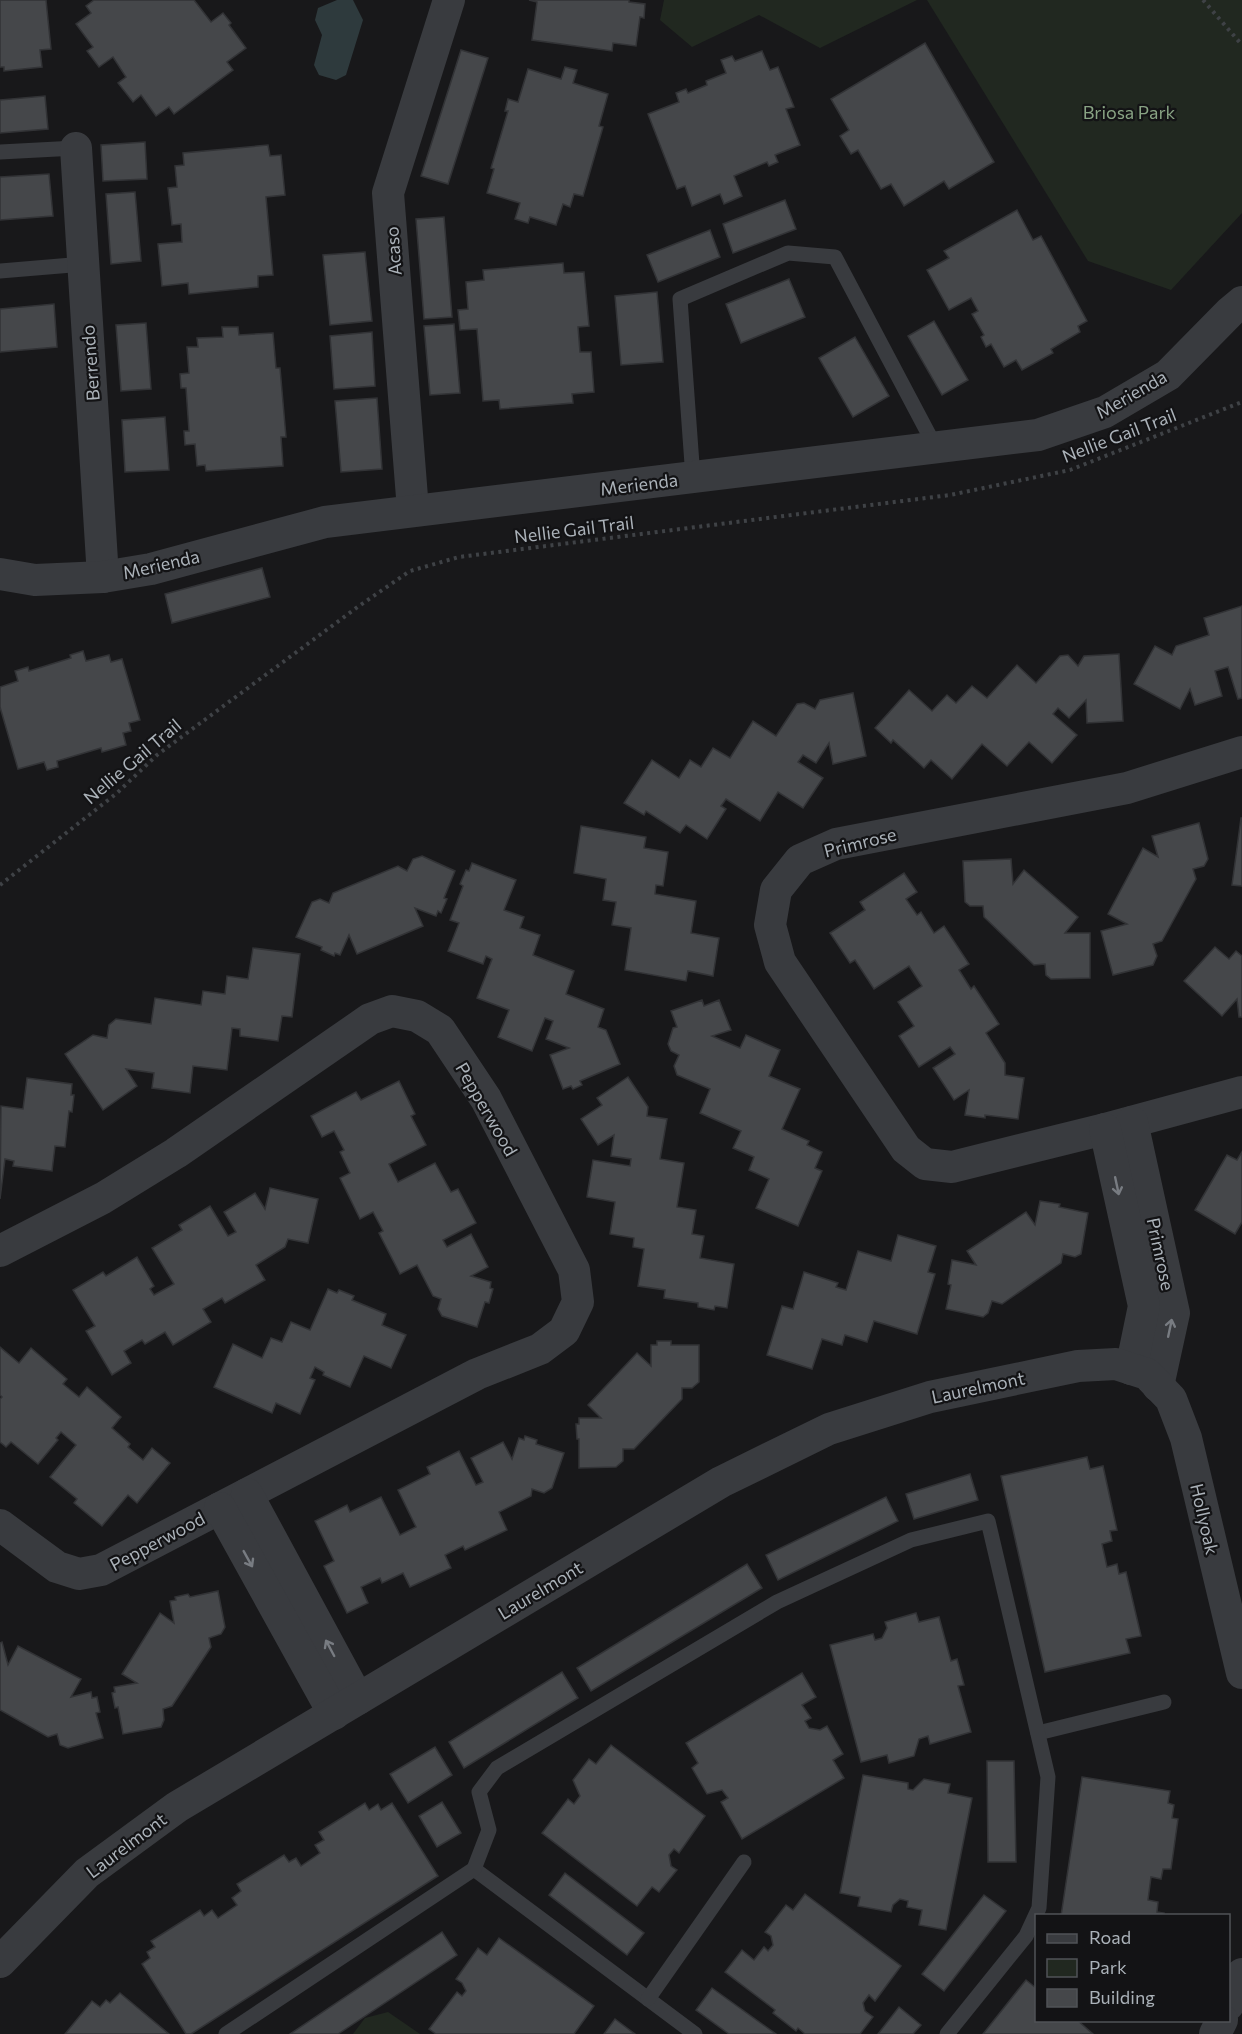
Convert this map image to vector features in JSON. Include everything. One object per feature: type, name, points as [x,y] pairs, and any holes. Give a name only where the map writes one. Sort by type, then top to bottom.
[{"type":"street","name":"Acaso","points":[[413,510],[388,193],[449,0]]},
{"type":"street","name":"Berrendo","points":[[76,148],[104,577]]},
{"type":"street","name":"Merienda","points":[[0,574],[35,580],[104,577],[151,569],[325,522],[1038,435],[1105,412],[1168,375],[1242,302]]},
{"type":"street","name":"Primrose","points":[[1242,752],[1127,788],[836,844],[800,860],[776,890],[770,925],[780,962],[906,1149],[925,1164],[952,1167],[1242,1092]]},
{"type":"street","name":"Pepperwood","points":[[0,1251],[103,1198],[176,1153],[370,1019],[392,1011],[417,1016],[440,1030],[486,1099],[574,1270],[578,1302],[564,1331],[540,1349],[477,1374],[101,1570],[79,1574],[57,1567],[0,1525]]},
{"type":"street","name":"Primrose","points":[[1118,1125],[1144,1306],[1145,1376]]},
{"type":"street","name":"Laurelmont","points":[[0,1962],[87,1873],[177,1807],[721,1482],[829,1429],[930,1397],[1078,1366],[1116,1364],[1145,1376]]},
{"type":"street","name":"Hollyoak","points":[[1145,1376],[1171,1400],[1186,1438],[1242,1673]]},
{"type":"street","points":[[233,1501],[346,1706]]},
{"type":"street","points":[[1230,2003],[1242,1974]]},
{"type":"lane","points":[[0,152],[76,148]]},
{"type":"lane","points":[[693,478],[680,299],[788,253],[835,257],[936,448]]},
{"type":"lane","points":[[0,271],[84,264]]},
{"type":"lane","points":[[226,2034],[474,1869],[489,1830],[479,1792],[497,1768],[777,1602],[911,1540],[988,1521],[1048,1777],[1039,1908],[1036,1914]]},
{"type":"lane","points":[[1038,1732],[1164,1702]]},
{"type":"lane","points":[[648,1999],[744,1862]]},
{"type":"lane","points":[[474,1869],[695,2034]]},
{"type":"lane","points":[[947,2034],[1026,1936],[1035,1917]]},
{"type":"path","points":[[1203,0],[1242,45]]},
{"type":"path","name":"Nellie Gail Trail","points":[[0,885],[117,793],[157,755],[410,571],[459,557],[950,495],[1070,470],[1242,402]]},
{"type":"green space","points":[[664,0],[917,0],[820,48],[759,15],[692,47],[660,20]]},
{"type":"green space","name":"Briosa Park","points":[[927,0],[1242,0],[1242,213],[1171,290],[1088,261]]},
{"type":"green space","points":[[388,2012],[420,2034],[353,2034],[365,2018]]},
{"type":"shaded area","points":[[337,0],[353,0],[363,20],[346,75],[336,80],[319,75],[314,65],[322,35],[315,20],[318,8]]},
{"type":"building","points":[[0,0],[46,0],[51,49],[40,50],[42,67],[4,71],[4,67],[0,67]]},
{"type":"building","points":[[94,0],[194,0],[211,22],[223,13],[246,48],[227,62],[233,70],[174,114],[169,107],[156,116],[141,95],[133,102],[118,83],[126,77],[113,57],[99,67],[87,51],[93,47],[76,24],[91,13],[86,6]]},
{"type":"building","points":[[529,0],[629,0],[629,2],[645,4],[644,18],[640,17],[636,46],[613,43],[612,51],[532,40],[537,2]]},
{"type":"building","points":[[925,43],[994,162],[949,189],[944,181],[904,206],[891,184],[881,189],[858,150],[851,154],[840,136],[849,130],[831,99]]},
{"type":"building","points":[[461,50],[488,58],[448,184],[421,176]]},
{"type":"building","points":[[762,51],[770,70],[778,67],[794,107],[786,109],[800,145],[775,155],[778,162],[769,166],[767,162],[734,176],[742,196],[724,204],[720,194],[692,206],[685,186],[677,189],[648,114],[679,102],[676,93],[686,89],[688,93],[707,85],[706,81],[726,73],[721,60],[732,56],[735,61]]},
{"type":"building","points":[[565,67],[577,70],[573,83],[608,94],[599,126],[603,127],[583,196],[574,194],[570,207],[563,204],[556,225],[530,217],[528,223],[515,219],[520,203],[487,193],[494,169],[491,168],[508,111],[505,111],[508,99],[518,102],[528,69],[561,79]]},
{"type":"building","points":[[45,96],[48,129],[0,133],[0,100]]},
{"type":"building","points":[[145,142],[147,179],[103,181],[101,145]]},
{"type":"building","points":[[268,145],[270,156],[281,155],[285,195],[266,197],[273,275],[258,276],[258,287],[189,294],[188,283],[162,286],[158,244],[182,242],[181,224],[172,225],[168,188],[177,187],[175,166],[184,165],[183,153]]},
{"type":"building","points":[[49,174],[53,216],[0,220],[0,177]]},
{"type":"building","points":[[135,192],[141,261],[111,264],[106,194]]},
{"type":"building","points":[[785,200],[796,229],[733,253],[723,224]]},
{"type":"building","points":[[1017,210],[1033,240],[1041,236],[1087,321],[1078,326],[1080,332],[1051,349],[1053,353],[1022,370],[1016,360],[1004,367],[991,344],[986,347],[981,337],[984,335],[972,314],[978,311],[971,298],[949,310],[927,270],[949,258],[944,251]]},
{"type":"building","points":[[444,217],[452,317],[424,319],[416,219]]},
{"type":"building","points":[[710,230],[720,257],[658,282],[647,255]]},
{"type":"building","points":[[365,252],[372,321],[330,325],[323,255]]},
{"type":"building","points":[[563,263],[564,273],[584,272],[589,326],[578,327],[580,352],[591,352],[594,392],[572,394],[573,403],[500,409],[499,400],[483,401],[477,329],[460,330],[458,310],[468,309],[466,282],[484,280],[483,270]]},
{"type":"building","points":[[789,279],[805,317],[741,343],[726,304]]},
{"type":"building","points":[[657,292],[663,362],[621,365],[615,296]]},
{"type":"building","points":[[54,304],[57,347],[0,352],[0,309]]},
{"type":"building","points":[[934,321],[968,380],[942,395],[908,336]]},
{"type":"building","points":[[146,323],[151,389],[121,391],[116,325]]},
{"type":"building","points":[[454,324],[460,393],[430,395],[424,326]]},
{"type":"building","points":[[222,327],[238,327],[239,335],[273,333],[276,368],[280,368],[286,437],[281,437],[283,466],[206,471],[205,465],[197,466],[195,444],[185,445],[184,431],[189,431],[186,388],[181,388],[180,374],[189,373],[187,347],[198,347],[197,338],[223,337]]},
{"type":"building","points":[[372,332],[375,386],[334,389],[330,336]]},
{"type":"building","points":[[855,337],[889,396],[853,417],[819,358]]},
{"type":"building","points":[[377,398],[382,469],[341,472],[335,401]]},
{"type":"building","points":[[165,417],[169,470],[125,472],[122,420]]},
{"type":"building","points":[[262,568],[270,597],[172,623],[165,594]]},
{"type":"building","points":[[1242,606],[1242,698],[1238,699],[1228,667],[1215,671],[1222,696],[1195,705],[1190,689],[1180,709],[1134,684],[1155,646],[1172,655],[1176,646],[1209,635],[1204,618]]},
{"type":"building","points":[[83,651],[86,661],[109,655],[111,662],[122,659],[140,720],[129,723],[131,731],[123,733],[126,745],[102,752],[101,748],[57,761],[58,767],[47,770],[44,762],[18,769],[0,707],[0,687],[18,681],[15,671],[28,667],[29,671],[71,658],[70,655]]},
{"type":"building","points":[[1119,654],[1123,721],[1087,723],[1086,700],[1069,718],[1058,708],[1053,714],[1077,735],[1052,763],[1029,742],[1007,766],[982,744],[952,779],[931,760],[924,768],[893,740],[891,743],[875,728],[909,690],[932,711],[947,695],[956,703],[972,686],[987,698],[1017,665],[1036,683],[1060,656],[1068,655],[1078,666],[1084,656]]},
{"type":"building","points":[[853,693],[866,756],[833,764],[829,743],[816,763],[803,755],[798,762],[823,778],[803,808],[778,792],[760,821],[726,799],[721,806],[726,809],[707,839],[686,825],[680,833],[646,811],[644,815],[624,803],[652,760],[679,778],[690,760],[701,767],[713,748],[730,758],[753,721],[776,736],[797,704],[804,703],[815,709],[820,700]]},
{"type":"building","points":[[1242,818],[1242,886],[1232,885]]},
{"type":"building","points":[[1199,823],[1208,859],[1204,866],[1193,869],[1196,879],[1162,941],[1153,944],[1157,956],[1153,965],[1113,975],[1101,931],[1127,924],[1108,914],[1143,848],[1158,857],[1152,836]]},
{"type":"building","points":[[581,826],[646,837],[644,848],[668,852],[663,886],[656,885],[655,894],[696,901],[691,933],[719,938],[713,976],[688,971],[686,981],[625,970],[631,928],[612,925],[616,902],[603,900],[606,879],[574,873]]},
{"type":"building","points":[[422,856],[455,871],[444,898],[447,899],[441,913],[438,911],[436,916],[415,908],[423,926],[357,954],[349,935],[340,955],[335,953],[334,956],[321,950],[322,947],[296,937],[312,902],[320,899],[329,903],[333,893],[398,866],[407,871],[413,859]]},
{"type":"building","points":[[1011,859],[1013,884],[1024,870],[1078,917],[1065,933],[1090,933],[1090,978],[1051,979],[1046,975],[1045,964],[1034,965],[984,917],[983,906],[970,906],[965,902],[963,861]]},
{"type":"building","points":[[472,863],[516,880],[504,910],[524,917],[520,928],[540,935],[533,955],[574,971],[566,994],[604,1009],[598,1027],[606,1030],[620,1064],[580,1081],[582,1085],[573,1089],[571,1086],[563,1089],[550,1055],[569,1048],[546,1039],[553,1021],[545,1018],[532,1051],[498,1037],[509,1010],[477,998],[492,959],[486,956],[483,964],[448,951],[459,923],[450,920],[463,886],[460,884]]},
{"type":"building","points":[[904,873],[917,892],[906,899],[917,915],[921,912],[934,933],[944,926],[969,964],[959,970],[971,989],[974,986],[999,1024],[986,1033],[1005,1063],[1005,1075],[1024,1078],[1018,1119],[965,1115],[969,1090],[954,1100],[933,1068],[955,1054],[950,1047],[919,1067],[899,1036],[914,1026],[898,1002],[922,986],[909,966],[874,989],[855,960],[850,963],[830,933],[865,910],[860,902]]},
{"type":"building","points":[[1215,947],[1229,959],[1236,951],[1242,956],[1242,1017],[1239,1017],[1237,999],[1222,1016],[1184,981]]},
{"type":"building","points":[[253,948],[300,954],[292,1017],[282,1016],[278,1041],[240,1036],[240,1029],[232,1028],[227,1070],[193,1066],[190,1093],[152,1088],[154,1073],[126,1069],[137,1086],[103,1110],[65,1054],[93,1035],[107,1038],[109,1025],[116,1019],[151,1024],[155,998],[201,1005],[203,991],[225,994],[227,976],[248,979]]},
{"type":"building","points":[[702,1000],[704,1006],[719,1000],[731,1030],[712,1036],[740,1048],[746,1035],[780,1050],[769,1076],[800,1089],[782,1129],[809,1141],[807,1145],[822,1152],[815,1168],[822,1171],[798,1226],[756,1208],[769,1179],[749,1170],[754,1157],[733,1148],[741,1131],[700,1113],[710,1089],[677,1075],[674,1066],[679,1055],[671,1051],[668,1044],[673,1028],[677,1027],[671,1011]]},
{"type":"building","points":[[628,1077],[648,1107],[647,1116],[667,1119],[660,1159],[684,1163],[677,1207],[696,1210],[692,1234],[704,1236],[700,1258],[734,1264],[727,1308],[715,1306],[714,1310],[698,1307],[698,1303],[664,1298],[665,1290],[638,1286],[644,1249],[633,1247],[634,1238],[610,1234],[615,1202],[587,1197],[593,1160],[630,1166],[631,1159],[611,1156],[614,1135],[598,1145],[581,1119],[602,1105],[597,1098]]},
{"type":"building","points":[[27,1078],[72,1084],[71,1095],[74,1095],[72,1112],[69,1111],[65,1147],[55,1146],[52,1171],[13,1166],[14,1161],[5,1159],[0,1199],[1,1106],[23,1109]]},
{"type":"building","points":[[399,1081],[415,1114],[411,1116],[426,1145],[389,1164],[398,1182],[435,1163],[451,1192],[458,1189],[476,1223],[443,1240],[447,1247],[471,1234],[488,1267],[471,1276],[491,1282],[490,1288],[493,1289],[489,1303],[485,1302],[477,1327],[442,1316],[438,1309],[441,1299],[433,1296],[417,1265],[400,1274],[379,1233],[383,1231],[373,1212],[360,1219],[340,1178],[350,1173],[340,1152],[344,1150],[334,1131],[322,1137],[311,1116],[356,1092],[361,1100]]},
{"type":"building","points":[[1242,1152],[1242,1222],[1235,1234],[1195,1210],[1227,1155],[1237,1160]]},
{"type":"building","points":[[270,1188],[318,1199],[308,1243],[288,1239],[285,1247],[256,1265],[265,1280],[225,1303],[222,1298],[203,1309],[211,1322],[173,1345],[165,1332],[145,1344],[142,1340],[124,1351],[131,1363],[112,1375],[86,1331],[95,1326],[73,1290],[103,1272],[106,1276],[137,1257],[154,1286],[150,1289],[154,1295],[174,1284],[152,1248],[182,1230],[179,1225],[210,1206],[228,1236],[236,1232],[224,1212],[255,1193],[265,1209]]},
{"type":"building","points":[[1040,1201],[1060,1204],[1059,1207],[1088,1213],[1081,1254],[1075,1257],[1063,1254],[1061,1263],[1002,1304],[992,1301],[988,1313],[983,1317],[946,1309],[951,1285],[948,1284],[952,1260],[976,1265],[967,1251],[1026,1212],[1035,1225]]},
{"type":"building","points":[[898,1235],[936,1246],[928,1272],[935,1274],[917,1334],[874,1321],[867,1342],[845,1335],[842,1345],[822,1339],[812,1369],[767,1355],[782,1306],[793,1309],[804,1272],[838,1283],[836,1287],[846,1290],[858,1251],[891,1261]]},
{"type":"building","points":[[328,1289],[337,1293],[339,1290],[354,1296],[352,1300],[386,1314],[382,1325],[406,1335],[391,1368],[364,1356],[350,1387],[323,1375],[324,1372],[315,1367],[310,1378],[315,1380],[300,1414],[276,1403],[272,1413],[214,1387],[233,1344],[262,1358],[271,1338],[282,1342],[291,1322],[310,1330]]},
{"type":"building","points":[[657,1341],[671,1341],[671,1345],[699,1345],[699,1382],[692,1388],[682,1388],[682,1399],[634,1449],[623,1449],[623,1461],[616,1467],[579,1468],[579,1439],[577,1439],[576,1424],[579,1424],[579,1418],[601,1418],[588,1405],[637,1353],[651,1366],[651,1345],[657,1345]]},
{"type":"building","points":[[0,1347],[19,1363],[31,1348],[67,1379],[63,1384],[79,1397],[87,1387],[121,1417],[112,1428],[143,1460],[152,1448],[170,1463],[137,1503],[128,1495],[102,1526],[74,1503],[77,1499],[50,1477],[76,1445],[61,1432],[56,1438],[58,1440],[38,1464],[11,1442],[6,1447],[0,1442],[0,1399],[2,1397],[0,1395]]},
{"type":"building","points":[[525,1436],[537,1440],[536,1444],[564,1453],[552,1488],[544,1493],[532,1489],[531,1496],[499,1512],[507,1530],[465,1550],[463,1546],[445,1555],[451,1568],[410,1587],[403,1573],[382,1583],[380,1578],[361,1587],[368,1603],[347,1613],[324,1566],[334,1561],[315,1521],[347,1505],[350,1512],[381,1497],[400,1535],[416,1527],[398,1490],[430,1474],[427,1467],[459,1451],[476,1485],[483,1482],[471,1458],[503,1442],[512,1459],[519,1438],[524,1440]]},
{"type":"building","points":[[1087,1457],[1090,1469],[1103,1466],[1117,1530],[1110,1531],[1112,1541],[1102,1544],[1107,1567],[1117,1564],[1119,1574],[1126,1572],[1141,1636],[1126,1639],[1130,1653],[1045,1672],[1001,1476]]},
{"type":"building","points":[[970,1474],[978,1500],[914,1519],[906,1494]]},
{"type":"building","points":[[886,1497],[898,1521],[778,1580],[766,1555]]},
{"type":"building","points":[[747,1564],[762,1588],[591,1691],[577,1668]]},
{"type":"building","points":[[218,1591],[225,1627],[221,1634],[209,1638],[211,1647],[172,1706],[163,1709],[164,1720],[161,1727],[123,1734],[118,1707],[115,1708],[112,1693],[115,1692],[114,1687],[137,1683],[122,1674],[160,1613],[174,1623],[170,1601],[176,1600],[175,1597],[188,1594],[190,1597]]},
{"type":"building","points":[[916,1613],[919,1622],[939,1617],[951,1661],[957,1659],[964,1685],[958,1686],[971,1732],[930,1744],[928,1736],[919,1739],[914,1756],[889,1763],[887,1755],[861,1762],[830,1645],[873,1634],[875,1640],[882,1638],[887,1628],[885,1622]]},
{"type":"building","points":[[2,1642],[8,1665],[18,1646],[81,1679],[71,1697],[91,1692],[92,1698],[97,1697],[100,1712],[96,1713],[103,1738],[68,1748],[60,1745],[57,1734],[48,1737],[0,1710],[0,1643]]},
{"type":"building","points":[[562,1672],[578,1698],[464,1768],[449,1742]]},
{"type":"building","points":[[802,1673],[816,1697],[802,1705],[811,1718],[805,1721],[809,1728],[820,1730],[827,1726],[843,1754],[833,1760],[844,1778],[742,1839],[721,1802],[728,1798],[722,1790],[707,1794],[692,1768],[698,1763],[686,1743]]},
{"type":"building","points":[[611,1745],[705,1816],[679,1853],[674,1849],[669,1855],[671,1866],[677,1870],[659,1892],[652,1887],[637,1906],[542,1833],[568,1799],[574,1804],[580,1796],[573,1780],[589,1759],[596,1764]]},
{"type":"building","points":[[435,1747],[452,1775],[408,1803],[390,1774]]},
{"type":"building","points":[[987,1761],[1014,1761],[1016,1862],[988,1862]]},
{"type":"building","points":[[863,1775],[908,1783],[908,1789],[913,1790],[924,1779],[950,1784],[948,1793],[972,1798],[946,1930],[919,1925],[922,1910],[907,1907],[908,1901],[900,1899],[893,1905],[891,1912],[858,1906],[860,1897],[840,1893]]},
{"type":"building","points":[[1082,1777],[1170,1791],[1168,1803],[1174,1805],[1172,1818],[1178,1819],[1171,1869],[1163,1869],[1161,1879],[1151,1877],[1148,1900],[1158,1902],[1157,1912],[1164,1914],[1061,1914]]},
{"type":"building","points":[[442,1802],[461,1833],[437,1847],[419,1816]]},
{"type":"building","points":[[365,1803],[369,1810],[378,1804],[381,1810],[392,1803],[438,1876],[191,2034],[186,2034],[142,1964],[150,1958],[147,1952],[155,1947],[151,1941],[200,1910],[204,1916],[212,1910],[218,1918],[237,1905],[232,1898],[241,1891],[237,1884],[284,1855],[289,1862],[296,1858],[301,1866],[320,1853],[315,1845],[324,1840],[319,1832]]},
{"type":"building","points":[[565,1873],[644,1933],[627,1955],[549,1895]]},
{"type":"building","points":[[805,1894],[901,1966],[875,2001],[869,1995],[863,2003],[865,2011],[873,2017],[860,2034],[805,2034],[798,2028],[796,2031],[773,2013],[775,2010],[725,1972],[742,1950],[754,1960],[764,1947],[768,1951],[773,1945],[771,1936],[765,1932],[786,1905],[793,1910]]},
{"type":"building","points":[[984,1895],[1006,1911],[944,1991],[922,1974]]},
{"type":"building","points":[[442,1932],[457,1955],[338,2034],[290,2034]]},
{"type":"building","points":[[499,1938],[594,2006],[574,2034],[436,2034],[429,2029],[457,1992],[462,1996],[466,1991],[462,1983],[456,1979],[478,1948],[487,1955]]},
{"type":"building","points":[[1026,1980],[1035,1987],[1035,2022],[1079,2022],[1093,2034],[983,2034]]},
{"type":"building","points":[[712,1988],[776,2034],[729,2034],[696,2010]]},
{"type":"building","points":[[120,1993],[169,2034],[65,2034],[92,2001],[100,2007],[106,2000],[110,2003]]},
{"type":"building","points":[[899,2007],[921,2025],[913,2034],[878,2034]]},
{"type":"building","points":[[615,2019],[635,2034],[604,2034]]}]
